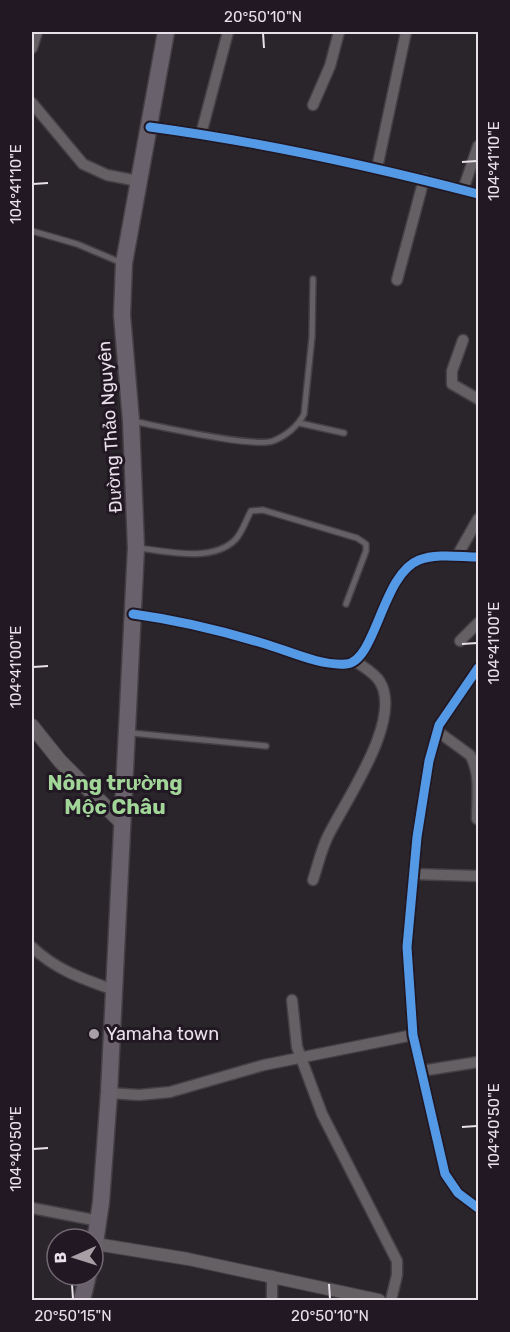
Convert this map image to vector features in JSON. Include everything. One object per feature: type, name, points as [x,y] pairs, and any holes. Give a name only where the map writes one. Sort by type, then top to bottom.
[{"type":"main road","name":"Đường Thảo Nguyên","points":[[98,1227],[109,1093],[136,548],[131,421],[122,315],[124,263],[166,32]]},
{"type":"main road","points":[[32,726],[60,761],[123,824]]},
{"type":"street","points":[[32,48],[37,32]]},
{"type":"street","points":[[201,134],[228,32]]},
{"type":"street","points":[[313,105],[330,66],[339,32]]},
{"type":"street","points":[[377,168],[405,32]]},
{"type":"street","points":[[32,103],[83,164],[107,175],[138,181]]},
{"type":"street","points":[[150,127],[201,134],[377,168],[478,194]]},
{"type":"street","points":[[463,190],[478,146]]},
{"type":"street","points":[[397,280],[424,179]]},
{"type":"street","points":[[463,340],[452,371],[452,384],[478,399]]},
{"type":"street","points":[[457,556],[478,519]]},
{"type":"street","points":[[133,614],[223,632],[316,659],[347,664],[355,661],[363,650],[394,583],[403,571],[421,559],[478,557]]},
{"type":"street","points":[[460,641],[478,623]]},
{"type":"street","points":[[313,880],[322,849],[369,762],[381,730],[384,701],[381,682],[355,661]]},
{"type":"street","points":[[478,668],[437,731],[423,794],[407,947],[413,1035],[445,1174],[458,1193],[478,1208]]},
{"type":"street","points":[[437,731],[473,760],[476,776],[477,819]]},
{"type":"street","points":[[413,874],[478,876]]},
{"type":"street","points":[[32,947],[44,959],[67,973],[114,990]]},
{"type":"street","points":[[292,1000],[301,1058],[336,1144],[392,1246],[397,1260],[397,1275],[391,1300]]},
{"type":"street","points":[[109,1093],[139,1095],[170,1092],[264,1065],[413,1035]]},
{"type":"street","points":[[421,1071],[478,1062]]},
{"type":"street","points":[[32,1208],[99,1221]]},
{"type":"street","points":[[105,1252],[272,1276],[379,1300]]},
{"type":"street","points":[[272,1276],[272,1300]]},
{"type":"lane","points":[[32,231],[85,247],[124,263]]},
{"type":"lane","points":[[131,421],[202,435],[258,442],[272,442],[299,423],[304,414],[308,387],[313,279]]},
{"type":"lane","points":[[299,423],[344,433]]},
{"type":"lane","points":[[136,548],[186,554],[212,550],[234,542],[251,511],[263,510],[357,538],[366,544],[366,551],[346,603]]},
{"type":"lane","points":[[126,732],[266,746]]},
{"type":"cycle path","points":[[150,127],[316,156],[478,194]]},
{"type":"cycle path","points":[[133,614],[214,630],[325,663],[346,664],[356,660],[365,649],[396,582],[406,568],[426,558],[478,557]]},
{"type":"cycle path","points":[[478,668],[439,725],[429,761],[417,837],[407,947],[413,1035],[445,1174],[458,1193],[478,1208]]},
{"type":"place","name":"Yamaha town","points":[[94,1034]]},
{"type":"district","name":"Nông trường Mộc Châu","points":[[115,794]]}]
